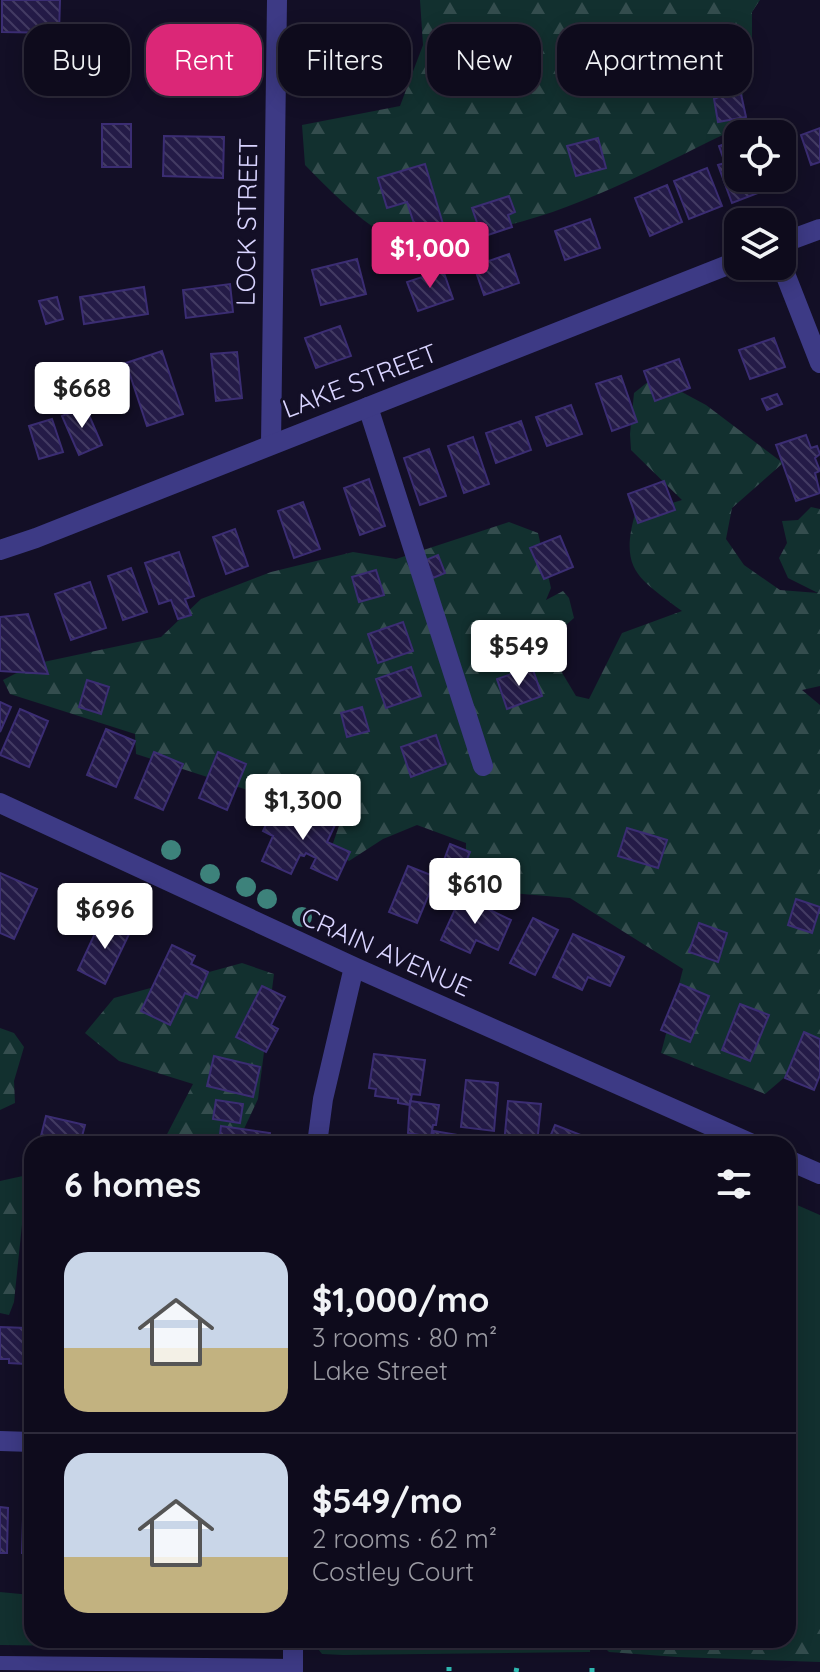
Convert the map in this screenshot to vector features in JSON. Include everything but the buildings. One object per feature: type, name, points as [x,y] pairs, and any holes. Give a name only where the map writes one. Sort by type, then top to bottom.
[{"type":"street","name":"LOCK STREET","points":[[271,444],[277,0]]},
{"type":"street","points":[[796,238],[820,229]]},
{"type":"street","name":"LAKE STREET","points":[[1,545],[36,538],[724,267]]},
{"type":"street","points":[[787,280],[820,363]]},
{"type":"street","points":[[368,407],[483,766]]},
{"type":"street","name":"CRAIN AVENUE","points":[[0,803],[354,967],[734,1136]]},
{"type":"street","points":[[318,1136],[323,1099],[354,967]]},
{"type":"street","points":[[796,1164],[820,1174]]},
{"type":"street","points":[[0,1441],[24,1442]]},
{"type":"street","points":[[293,1648],[293,1669]]},
{"type":"lane","points":[[0,1663],[293,1669]]},
{"type":"green space","points":[[420,0],[760,0],[752,12],[752,24],[557,24],[557,96],[742,96],[738,120],[724,120],[724,134],[624,183],[544,215],[462,233],[392,235],[374,227],[353,211],[305,165],[302,125],[400,106],[404,96],[411,96],[411,77],[423,45]]},
{"type":"green space","points":[[654,377],[706,405],[783,463],[732,508],[726,539],[744,565],[780,590],[818,593],[788,578],[779,558],[787,543],[782,521],[798,520],[811,507],[820,509],[820,686],[802,690],[820,705],[820,1047],[765,1094],[661,1053],[683,969],[570,898],[465,889],[466,843],[417,825],[383,839],[349,861],[331,849],[341,820],[136,754],[135,734],[10,694],[3,680],[34,664],[161,637],[201,599],[271,572],[353,552],[396,559],[509,522],[538,533],[551,588],[546,600],[563,591],[569,598],[574,618],[559,631],[558,666],[576,696],[589,699],[622,633],[682,611],[644,581],[632,561],[630,549],[635,514],[682,500],[631,450],[634,393]]},
{"type":"green space","points":[[242,963],[274,974],[258,1099],[241,1136],[166,1136],[193,1084],[119,1061],[85,1033],[114,998]]},
{"type":"green space","points":[[0,1028],[14,1033],[24,1047],[14,1081],[15,1103],[0,1110]]},
{"type":"green space","points":[[24,1176],[24,1215],[14,1302],[9,1315],[0,1313],[0,1181]]},
{"type":"green space","points":[[796,1204],[820,1215],[820,1653],[796,1643]]},
{"type":"green space","points":[[0,1592],[24,1594],[24,1645],[0,1645]]},
{"type":"green space","points":[[820,1597],[820,1662],[677,1657],[609,1652],[605,1648],[796,1648],[796,1626],[819,1625]]},
{"type":"green space","points":[[317,1648],[590,1648],[590,1652],[322,1654]]}]
